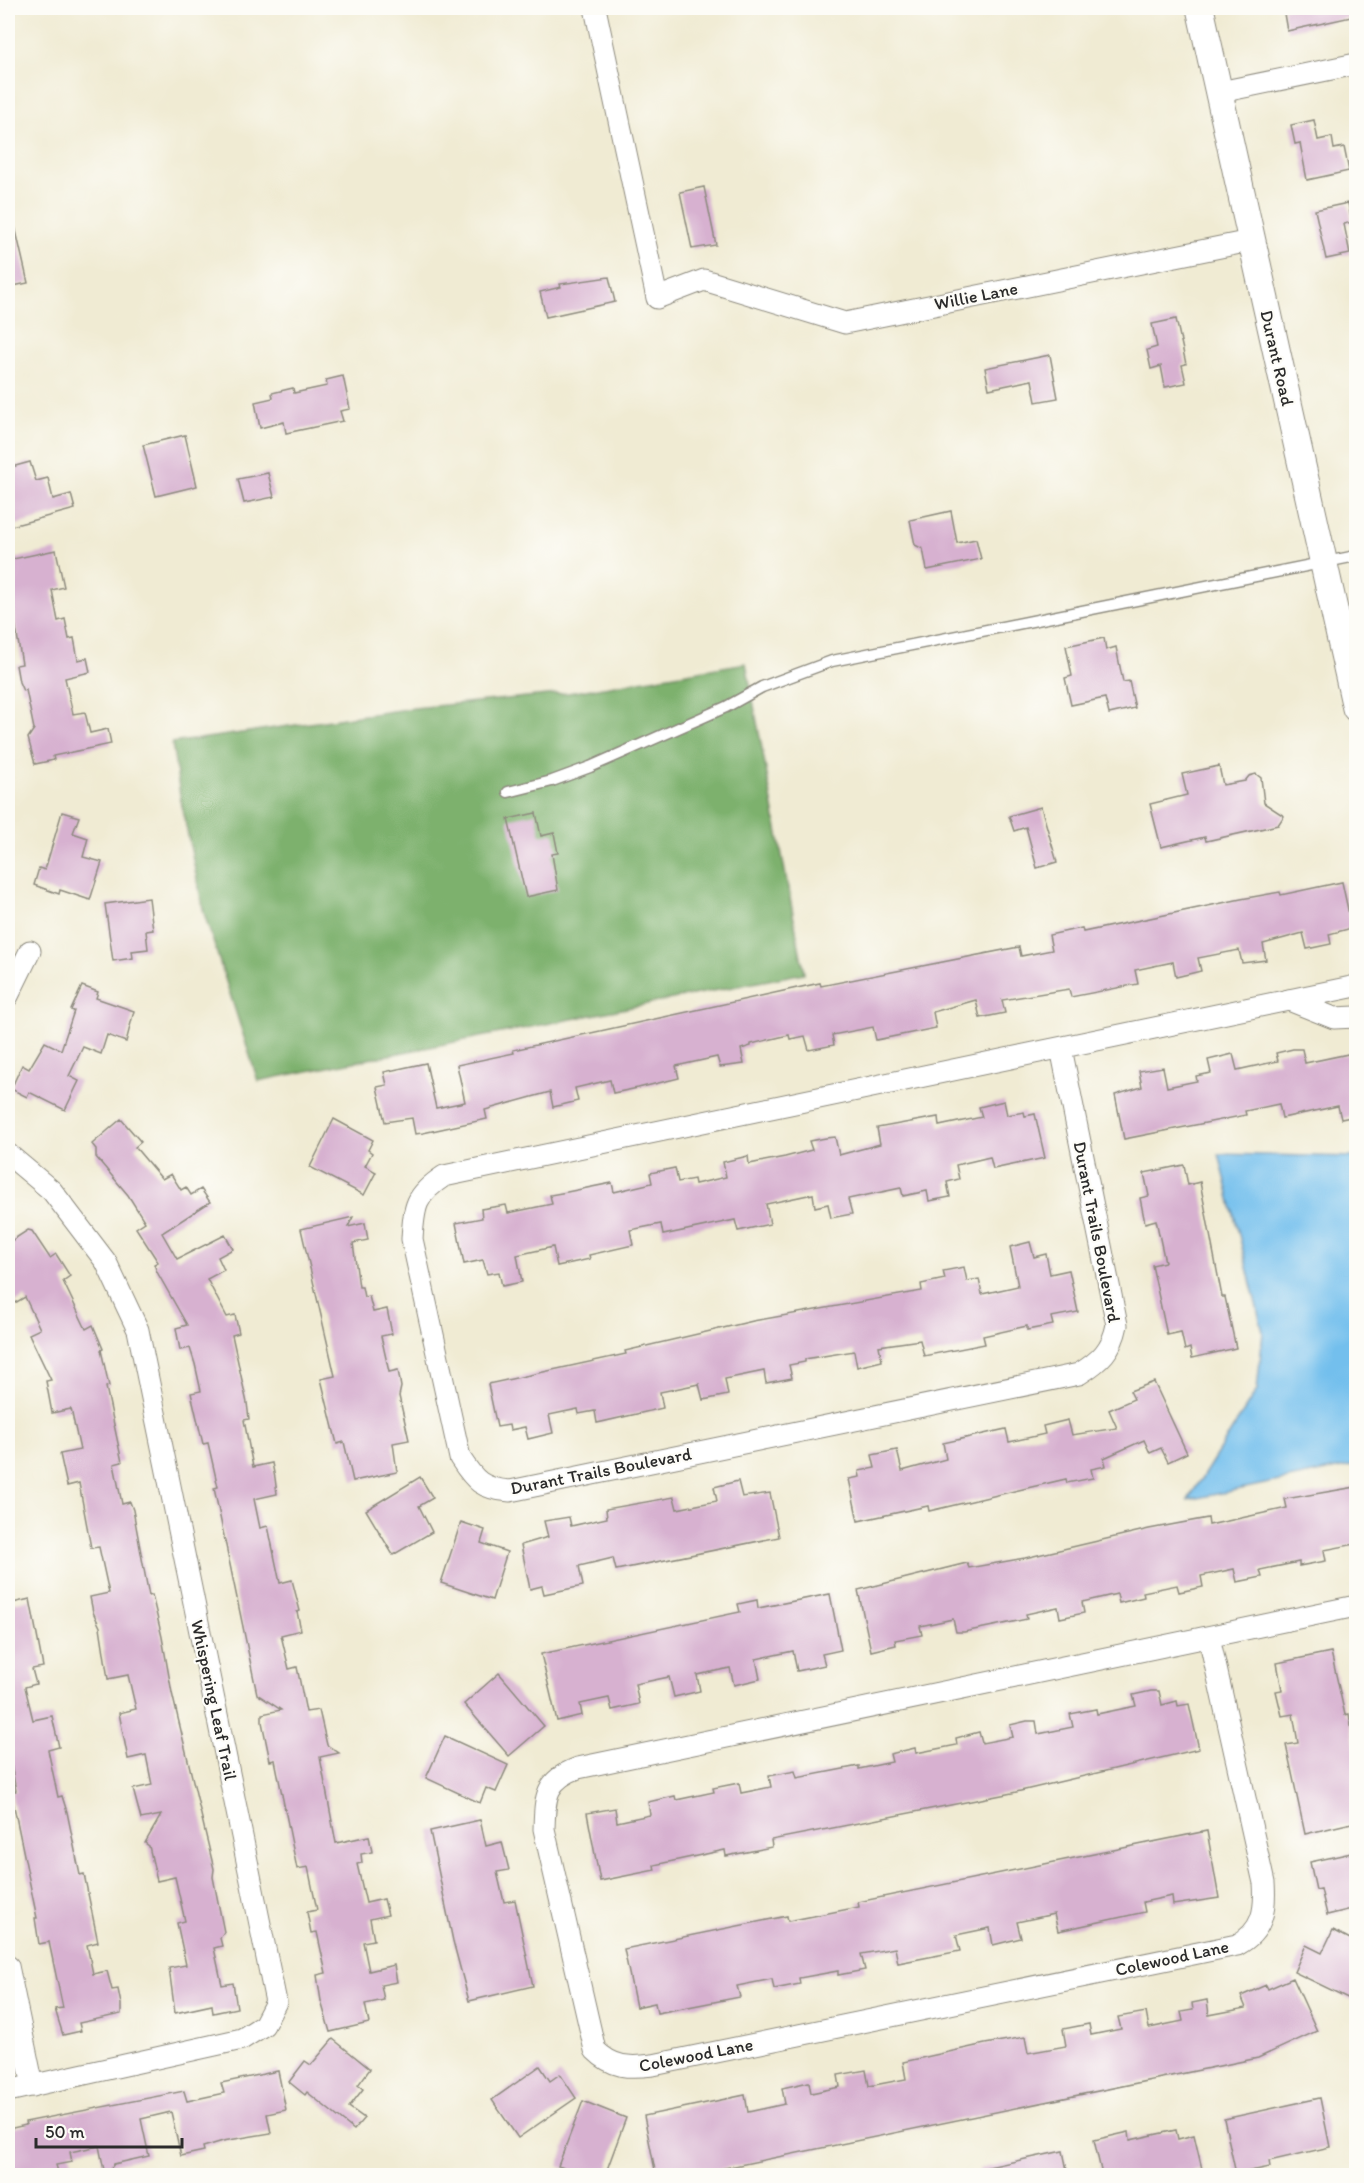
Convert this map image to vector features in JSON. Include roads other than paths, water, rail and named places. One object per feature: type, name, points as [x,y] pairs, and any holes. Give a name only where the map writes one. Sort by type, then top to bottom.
[{"type":"street","name":"Willie Lane","points":[[595,8],[657,298],[704,280],[845,323],[1250,241]]},
{"type":"street","name":"Durant Road","points":[[1200,8],[1220,92],[1250,241],[1356,708]]},
{"type":"street","points":[[1220,92],[1356,64]]},
{"type":"street","points":[[8,996],[30,951]]},
{"type":"street","name":"Durant Trails Boulevard","points":[[1061,1048],[1117,1325],[1113,1342],[1100,1360],[1078,1374],[510,1491],[490,1489],[472,1476],[460,1458],[412,1239],[414,1205],[429,1186],[444,1176],[1356,986]]},
{"type":"street","points":[[1289,1000],[1334,1018],[1356,1017]]},
{"type":"street","name":"Whispering Leaf Trail","points":[[8,1154],[52,1191],[106,1262],[138,1330],[276,2002],[264,2025],[242,2039],[8,2091]]},
{"type":"street","name":"Colewood Lane","points":[[1209,1637],[1264,1882],[1264,1913],[1260,1924],[1246,1939],[1237,1944],[653,2065],[619,2066],[609,2063],[595,2050],[544,1828],[546,1796],[553,1783],[562,1774],[578,1768],[1356,1606]]},
{"type":"street","points":[[8,1966],[33,2086]]},
{"type":"lane","points":[[508,792],[552,781],[590,766],[726,707],[762,687],[832,662],[1356,556]]},
{"type":"water","points":[[1219,1154],[1356,1157],[1356,1465],[1188,1500],[1257,1390],[1263,1332]]}]
